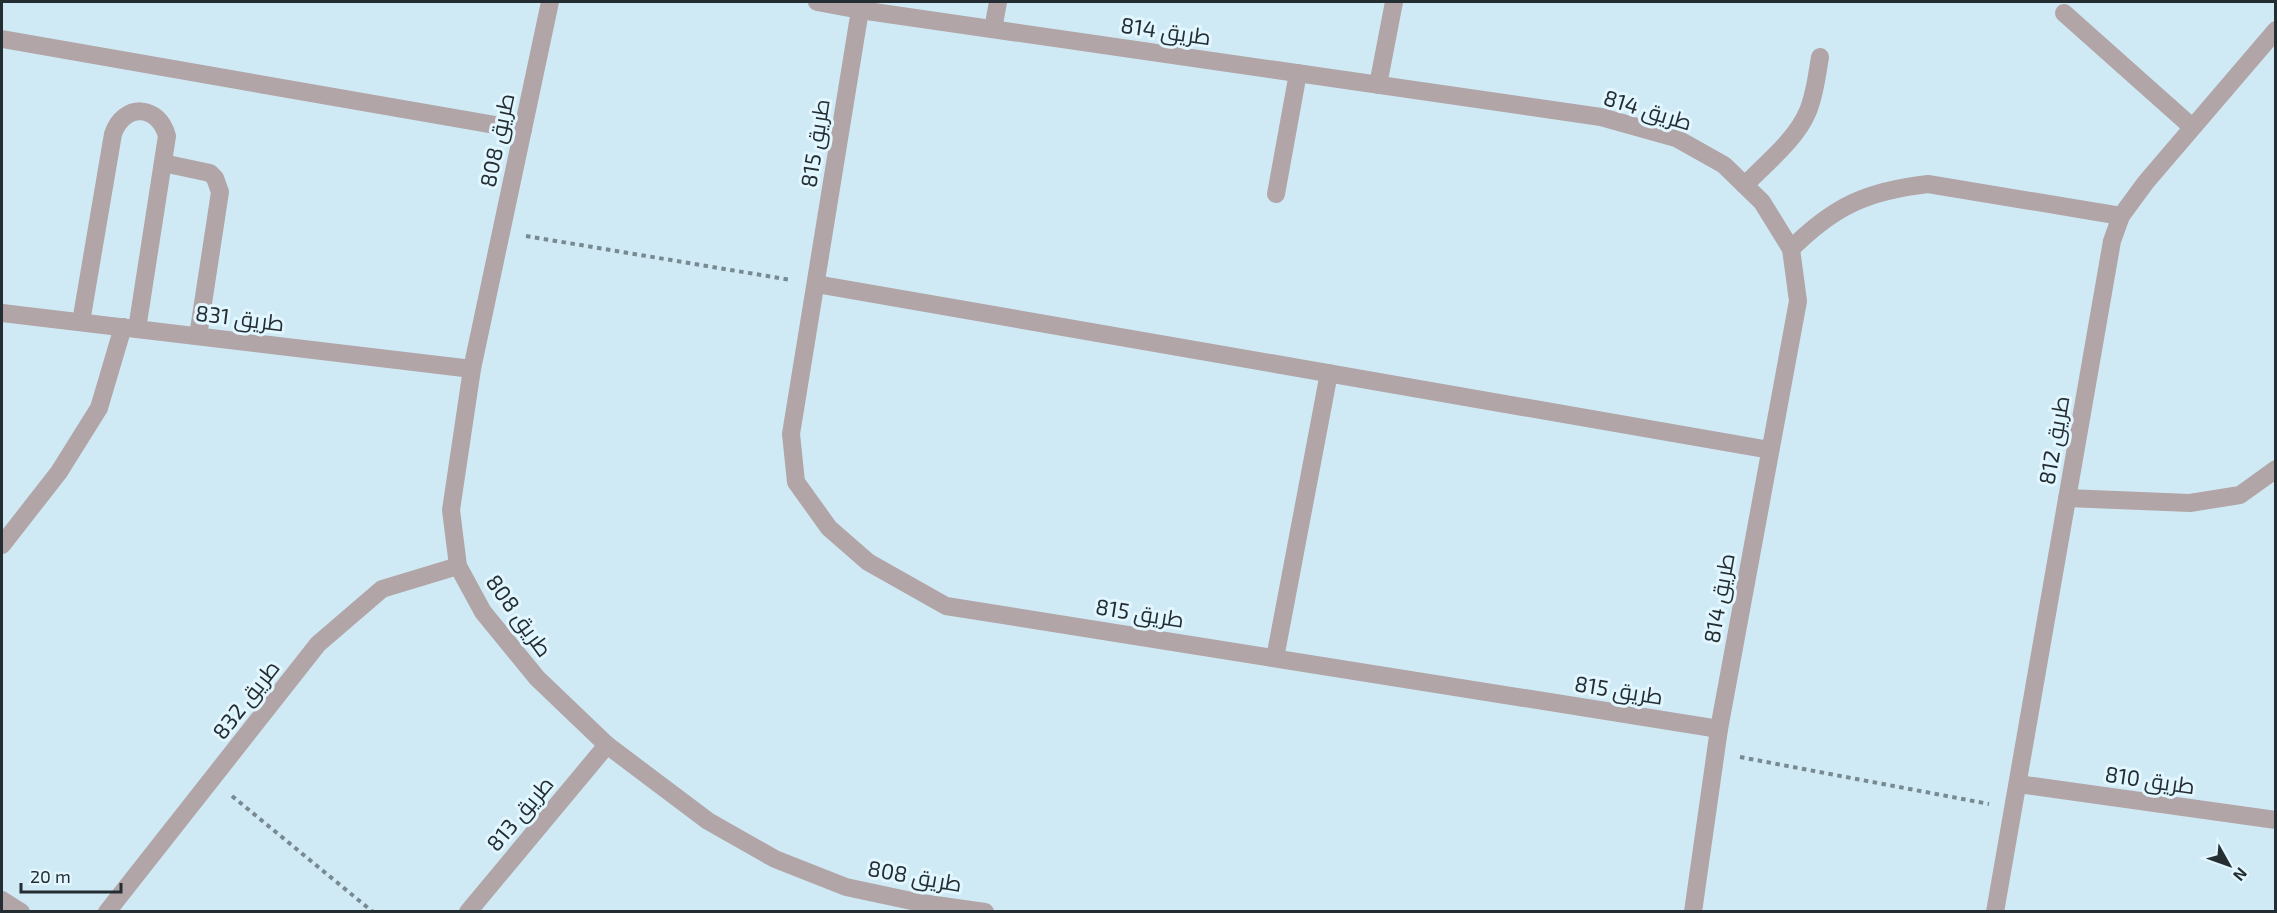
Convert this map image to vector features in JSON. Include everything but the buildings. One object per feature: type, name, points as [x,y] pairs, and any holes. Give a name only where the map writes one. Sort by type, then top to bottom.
[{"type":"street","name":"طريق 808","points":[[550,2],[472,369],[451,510],[458,566],[483,612],[537,678],[607,745],[708,821],[741,842],[775,859],[846,887],[883,896],[985,912]]},
{"type":"street","name":"طريق 814","points":[[818,2],[860,10],[1601,117],[1676,138],[1724,165],[1762,202],[1791,249],[1798,301],[1715,752],[1693,912]]},
{"type":"street","points":[[993,29],[998,2]]},
{"type":"street","points":[[1378,85],[1394,2]]},
{"type":"street","name":"طريق 815","points":[[860,10],[791,434],[796,482],[829,528],[868,562],[946,606],[1719,729]]},
{"type":"street","points":[[2064,14],[2192,127]]},
{"type":"street","name":"طريق 812","points":[[1995,912],[2112,241],[2121,216],[2146,182],[2276,30]]},
{"type":"street","points":[[2,39],[523,130]]},
{"type":"street","points":[[1744,185],[1798,128],[1807,113],[1814,95],[1820,57]]},
{"type":"street","points":[[1276,194],[1298,73]]},
{"type":"street","points":[[2,544],[59,472],[99,408],[130,328],[164,163],[167,136],[158,117],[149,113],[139,111],[122,118],[112,134],[81,322]]},
{"type":"street","points":[[164,163],[210,173],[219,184],[220,192],[198,336]]},
{"type":"street","points":[[1791,249],[1813,227],[1838,209],[1867,196],[1897,188],[1928,184],[2121,216]]},
{"type":"street","points":[[816,284],[1770,450]]},
{"type":"street","name":"طريق 831","points":[[2,313],[472,369]]},
{"type":"street","points":[[1275,658],[1329,373]]},
{"type":"street","points":[[2067,498],[2190,503],[2240,495],[2276,470]]},
{"type":"street","name":"طريق 832","points":[[107,912],[318,644],[382,589],[458,566]]},
{"type":"street","name":"طريق 813","points":[[468,912],[607,745]]},
{"type":"street","name":"طريق 810","points":[[2018,784],[2276,820]]},
{"type":"street","points":[[2,900],[21,912]]},
{"type":"path","points":[[501,231],[816,284]]},
{"type":"path","points":[[1715,752],[2014,808]]},
{"type":"path","points":[[212,779],[373,912]]}]
